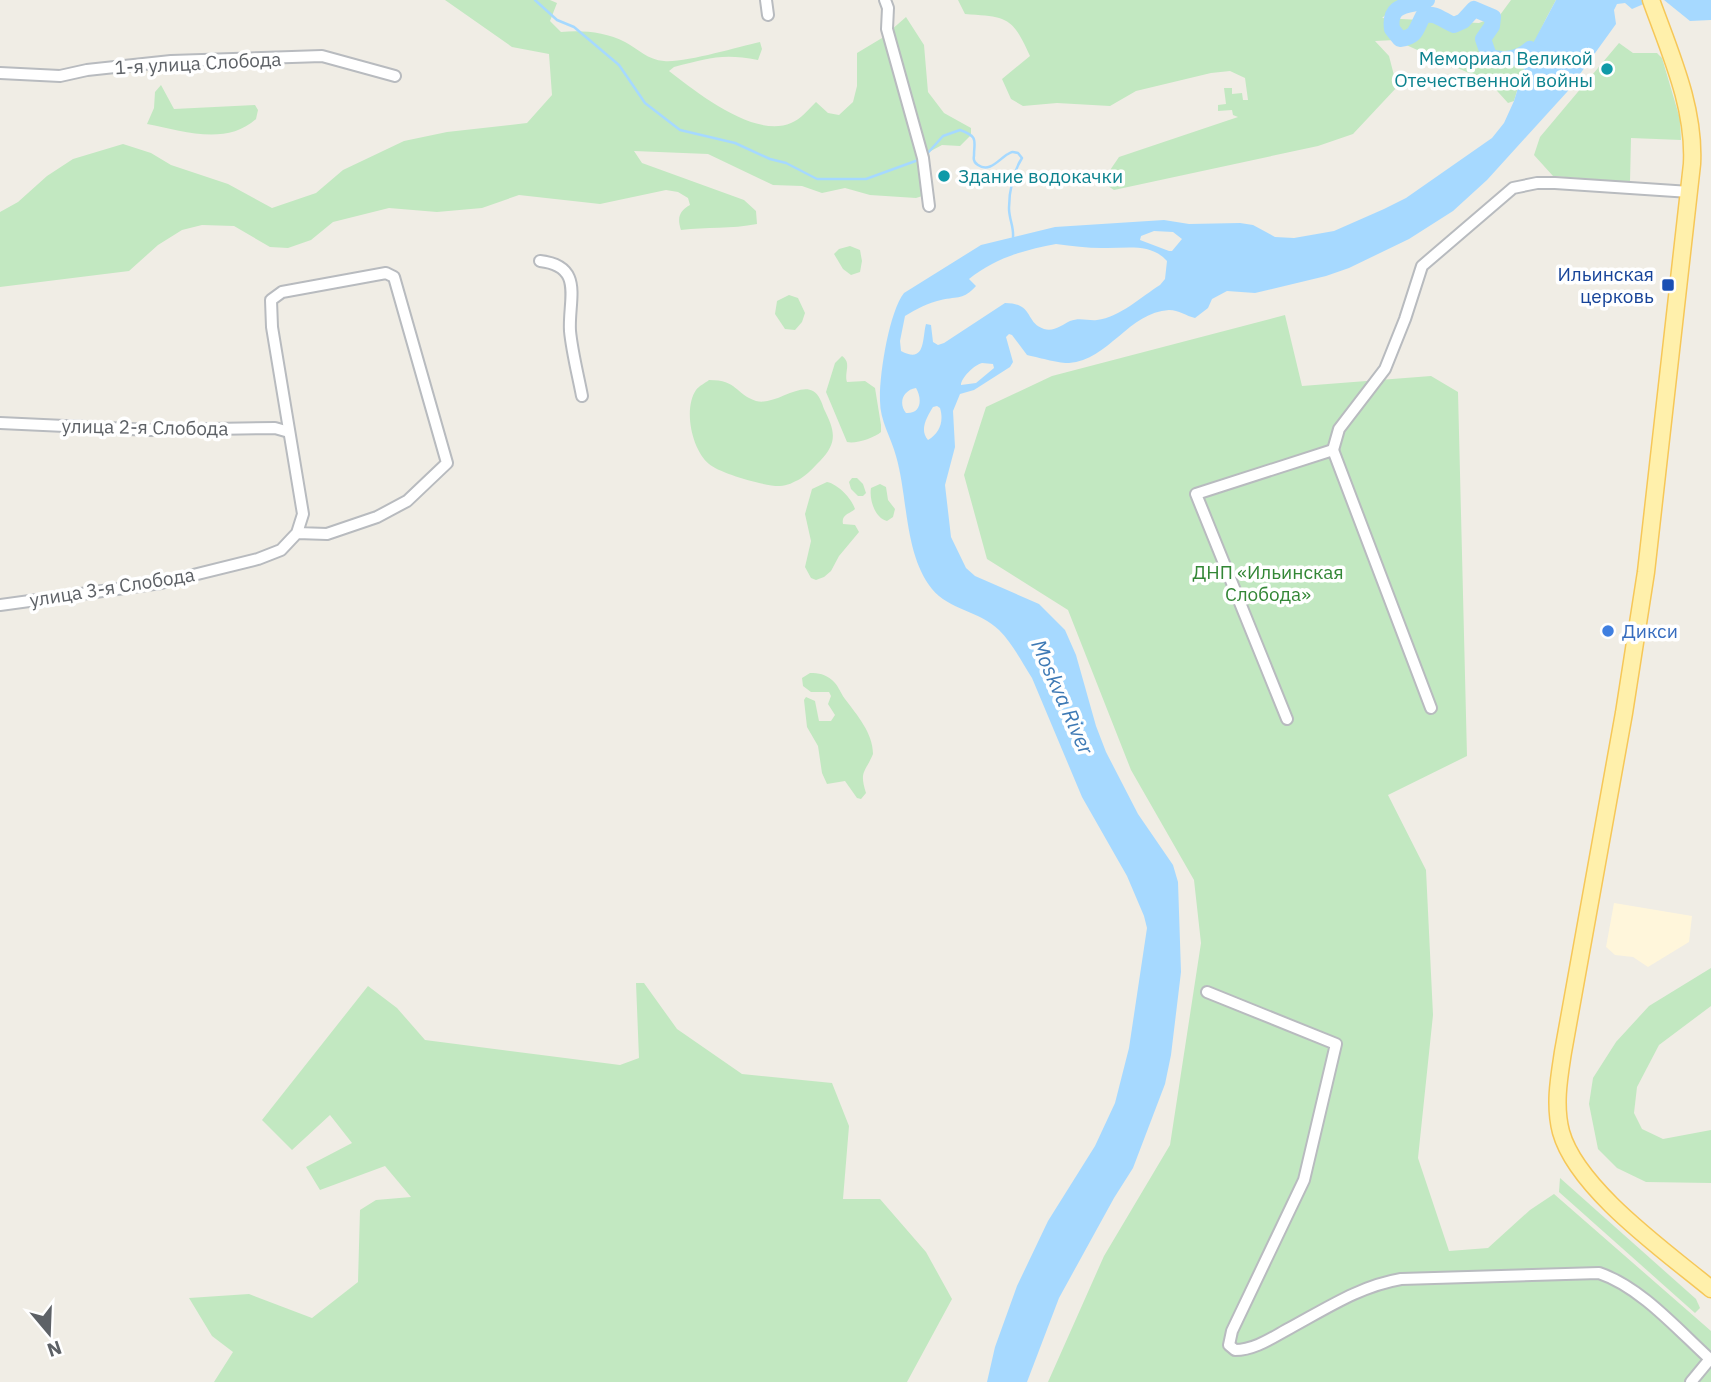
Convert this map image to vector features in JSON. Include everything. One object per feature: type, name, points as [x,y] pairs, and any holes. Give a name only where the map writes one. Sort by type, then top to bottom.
[{"type":"main road","points":[[1651,0],[1690,117],[1693,150],[1641,607],[1563,1052],[1557,1105],[1565,1142],[1586,1177],[1621,1213],[1711,1289]]},
{"type":"street","points":[[766,0],[768,15]]},
{"type":"street","points":[[885,0],[888,8],[887,29],[923,158],[929,206]]},
{"type":"street","name":"1-я улица Слобода","points":[[0,72],[61,76],[87,70],[171,61],[322,56],[395,76]]},
{"type":"street","points":[[1431,708],[1332,450],[1339,429],[1385,369],[1405,320],[1422,266],[1513,188],[1537,183],[1555,183],[1689,192]]},
{"type":"street","points":[[540,261],[556,263],[570,279],[570,330],[582,396]]},
{"type":"street","points":[[386,273],[394,277],[447,463],[407,501],[377,517],[327,534],[297,533],[303,514],[289,432],[272,327],[271,300],[282,292],[386,273]]},
{"type":"street","name":"улица 2-я Слобода","points":[[0,423],[151,430],[275,428],[289,432]]},
{"type":"street","points":[[1287,719],[1196,494],[1332,450]]},
{"type":"street","name":"улица 3-я Слобода","points":[[0,605],[161,583],[258,559],[281,550],[297,533]]},
{"type":"street","points":[[1207,992],[1336,1044],[1304,1180],[1232,1331],[1229,1345],[1235,1350],[1246,1350],[1361,1289],[1379,1283],[1401,1279],[1599,1273],[1614,1278],[1635,1291],[1711,1359],[1691,1382]]},
{"type":"shaded area","points":[[1614,903],[1692,916],[1689,942],[1648,967],[1633,957],[1615,955],[1606,947]]},
{"type":"green space","points":[[445,0],[550,0],[557,3],[550,21],[561,32],[610,36],[648,56],[664,61],[698,57],[760,42],[762,49],[758,60],[716,58],[674,67],[669,71],[727,111],[761,125],[777,126],[795,121],[816,102],[828,113],[839,115],[853,102],[857,86],[857,53],[882,38],[906,17],[924,45],[928,92],[944,113],[971,128],[971,135],[960,146],[942,145],[929,152],[932,193],[916,198],[870,195],[845,188],[822,193],[802,186],[773,185],[708,154],[634,151],[642,163],[744,200],[756,211],[757,224],[747,226],[681,230],[680,215],[690,205],[688,198],[678,192],[666,190],[600,204],[519,195],[482,208],[437,212],[389,208],[333,222],[311,240],[288,248],[270,247],[234,226],[202,225],[182,230],[158,245],[129,271],[0,287],[0,212],[18,202],[47,176],[73,159],[123,144],[151,153],[171,165],[228,184],[272,208],[316,193],[343,170],[404,141],[447,132],[527,123],[552,95],[549,54],[512,47]]},
{"type":"green space","points":[[958,0],[1403,0],[1382,18],[1479,23],[1500,15],[1511,0],[1556,0],[1532,49],[1514,101],[1508,103],[1489,82],[1395,40],[1375,41],[1389,56],[1397,87],[1353,134],[1318,146],[1114,190],[1102,182],[1119,157],[1238,117],[1233,115],[1232,110],[1218,111],[1218,105],[1226,104],[1224,88],[1232,88],[1232,94],[1242,93],[1243,100],[1248,100],[1245,78],[1230,71],[1211,73],[1136,91],[1110,106],[1057,103],[1023,106],[1011,99],[1002,79],[1030,56],[1018,33],[1013,26],[999,18],[965,14]]},
{"type":"green space","points":[[1619,43],[1633,53],[1657,53],[1662,58],[1680,119],[1681,140],[1631,138],[1630,182],[1553,176],[1534,155],[1540,137]]},
{"type":"green space","points":[[161,85],[174,109],[255,105],[258,110],[256,119],[244,127],[218,134],[189,133],[147,124],[154,108],[155,92]]},
{"type":"green space","points":[[850,246],[860,250],[862,261],[860,272],[851,275],[843,269],[834,254],[839,249]]},
{"type":"green space","points":[[789,295],[798,298],[805,313],[795,330],[785,329],[775,314],[777,301]]},
{"type":"green space","name":"ДНП «Ильинская Слобода»","points":[[1285,315],[1302,386],[1431,376],[1458,392],[1467,756],[1388,795],[1426,870],[1433,1015],[1418,1158],[1449,1251],[1488,1248],[1530,1210],[1554,1194],[1711,1331],[1711,1382],[1048,1382],[1104,1256],[1170,1145],[1201,943],[1194,880],[1131,770],[1068,610],[987,559],[964,475],[986,407],[1052,376]]},
{"type":"green space","points":[[842,356],[847,365],[847,382],[865,381],[875,388],[881,432],[860,441],[847,442],[826,392],[835,363]]},
{"type":"green space","points":[[709,380],[726,382],[749,398],[763,402],[800,390],[813,391],[820,399],[831,424],[833,436],[830,448],[806,475],[783,486],[754,482],[714,468],[698,449],[690,418],[692,398],[696,390]]},
{"type":"green space","points":[[852,478],[857,478],[863,484],[866,493],[863,496],[858,496],[851,489],[849,482]]},
{"type":"green space","points":[[827,482],[840,489],[851,501],[855,509],[845,516],[843,524],[855,525],[859,532],[839,556],[831,571],[816,580],[811,578],[805,567],[811,541],[805,514],[812,489]]},
{"type":"green space","points":[[880,484],[886,487],[888,500],[895,509],[893,517],[887,521],[876,512],[871,498],[871,488]]},
{"type":"green space","points":[[810,673],[824,675],[834,682],[870,739],[873,754],[864,772],[866,793],[861,799],[857,798],[845,781],[827,784],[822,773],[818,746],[807,727],[804,700],[806,697],[815,701],[819,721],[831,721],[835,715],[828,704],[831,696],[829,692],[811,692],[803,686],[802,678]]},
{"type":"green space","points":[[1711,968],[1711,1006],[1659,1045],[1637,1087],[1634,1113],[1642,1129],[1663,1139],[1711,1130],[1711,1183],[1646,1182],[1617,1168],[1598,1149],[1589,1104],[1593,1078],[1616,1042],[1649,1006]]},
{"type":"green space","points":[[636,983],[644,983],[677,1029],[742,1074],[832,1083],[849,1126],[843,1199],[880,1199],[926,1252],[952,1299],[907,1382],[214,1382],[233,1352],[212,1336],[189,1298],[249,1294],[312,1318],[358,1282],[360,1210],[376,1200],[411,1197],[385,1166],[320,1190],[306,1167],[352,1143],[330,1115],[292,1150],[262,1120],[368,986],[397,1008],[425,1040],[620,1065],[639,1058]]},
{"type":"green space","points":[[1560,1178],[1696,1299],[1700,1308],[1695,1313],[1559,1192]]},
{"type":"water","name":"Moskva River","points":[[1556,0],[1653,0],[1632,9],[1625,3],[1617,4],[1614,10],[1616,24],[1567,92],[1487,180],[1453,211],[1409,239],[1326,276],[1255,293],[1227,291],[1212,299],[1208,308],[1195,318],[1173,310],[1155,313],[1083,360],[1065,363],[1027,355],[1009,334],[1006,337],[1013,362],[1010,367],[974,390],[960,394],[953,411],[955,447],[945,485],[951,537],[966,568],[975,576],[1039,604],[1065,630],[1076,655],[1106,752],[1138,814],[1173,865],[1178,882],[1181,972],[1171,1055],[1165,1084],[1133,1168],[1059,1298],[1027,1382],[987,1382],[995,1347],[1017,1286],[1048,1221],[1095,1146],[1115,1103],[1129,1048],[1147,928],[1127,876],[1082,797],[1032,678],[1021,659],[999,630],[939,596],[923,575],[916,559],[900,472],[880,408],[883,361],[894,314],[904,293],[981,245],[1055,227],[1164,220],[1189,224],[1240,223],[1253,225],[1275,237],[1294,238],[1334,231],[1406,198],[1492,138],[1504,123],[1514,101],[1530,49]],"holes":[[[1154,231],[1173,232],[1182,239],[1169,251],[1140,240],[1141,236]],[[1056,244],[1145,249],[1167,261],[1165,279],[1130,306],[1106,318],[1074,320],[1048,330],[1038,326],[1021,306],[1005,303],[938,345],[933,342],[931,325],[926,324],[919,352],[909,354],[901,351],[900,341],[905,316],[931,303],[964,296],[976,286],[969,279],[989,266],[1021,252]],[[979,364],[993,364],[994,368],[976,383],[961,385],[966,375]],[[916,388],[920,401],[918,408],[911,413],[906,413],[902,405],[908,391]],[[933,407],[940,408],[941,422],[936,434],[928,440],[924,432],[926,419]]]},
{"type":"water","points":[[1664,0],[1711,0],[1711,20],[1690,21]]},
{"type":"waterway","points":[[535,0],[557,20],[574,27],[619,65],[645,103],[680,130],[735,143],[770,159],[786,163],[817,179],[866,179],[921,159]]},
{"type":"waterway","points":[[1427,0],[1397,9],[1392,20],[1392,29],[1400,39],[1413,34],[1423,16],[1435,16],[1454,25],[1463,21],[1474,9],[1493,17],[1492,26],[1483,39],[1489,56],[1510,58],[1530,49],[1548,58]]},
{"type":"waterway","points":[[926,155],[943,136],[960,130],[973,137],[974,160],[982,167],[990,166],[1011,152],[1018,153],[1022,158],[1014,176],[1009,202],[1013,237]]},
{"type":"place","name":"Мемориал Великой Отечественной войны","points":[[1607,69]]},
{"type":"place","name":"Здание водокачки","points":[[944,176]]},
{"type":"place","name":"Ильинская церковь","points":[[1668,285]]},
{"type":"place","name":"Дикси","points":[[1608,631]]}]
